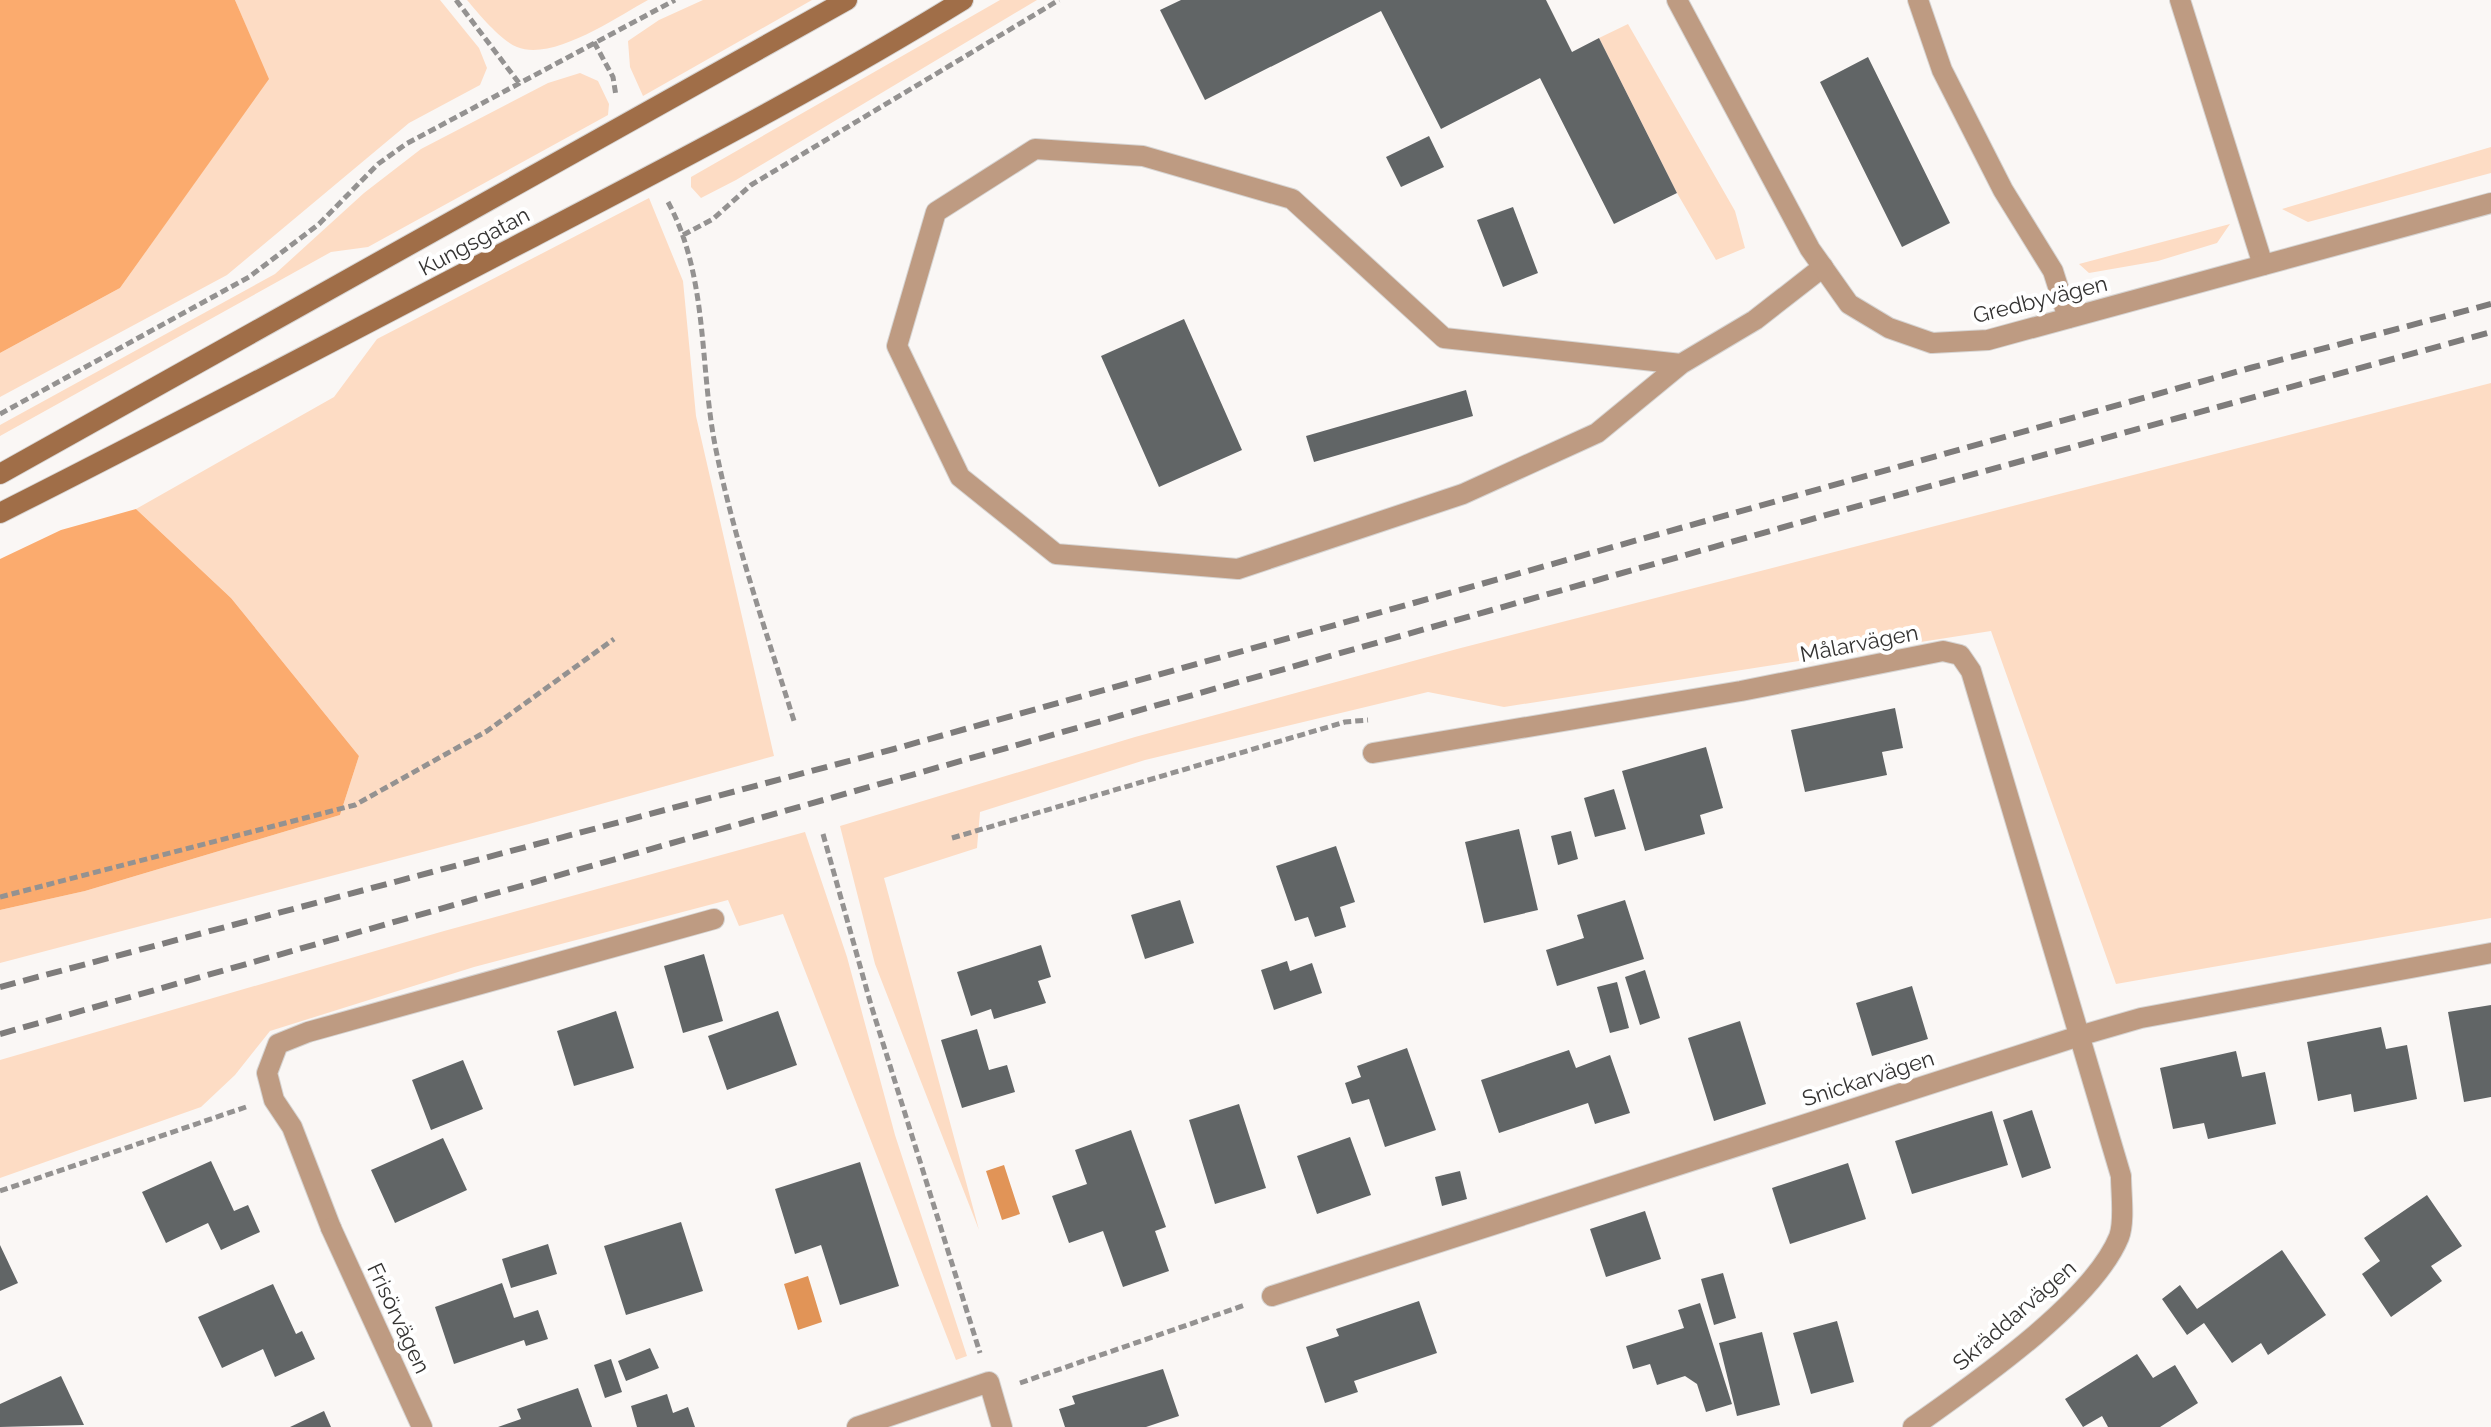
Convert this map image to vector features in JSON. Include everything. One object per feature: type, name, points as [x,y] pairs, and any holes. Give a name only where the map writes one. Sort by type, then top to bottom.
[{"type":"main road","name":"Kungsgatan","points":[[0,474],[847,0]]},
{"type":"main road","name":"Kungsgatan","points":[[0,513],[297,363],[654,174],[893,43],[963,0]]},
{"type":"street","name":"Gredbyvägen","points":[[1677,0],[1823,267],[1849,304],[1889,328],[1932,343],[1988,340],[2491,203]]},
{"type":"street","points":[[1918,0],[1942,70],[2003,190],[2053,271],[2068,318]]},
{"type":"street","points":[[2180,0],[2263,265]]},
{"type":"street","points":[[1681,364],[1444,338],[1292,199],[1143,156],[1035,149],[936,212],[897,346],[960,477],[1056,554],[1238,569],[1463,494],[1597,433],[1681,364],[1755,320],[1823,267]]},
{"type":"street","name":"Målarvägen","points":[[1373,753],[1741,691],[1943,651],[1960,655],[1971,671],[2079,1036]]},
{"type":"street","points":[[274,1100],[267,1073],[278,1044],[308,1032],[714,919]]},
{"type":"street","name":"Snickarvägen","points":[[1272,1296],[2141,1018],[2491,953]]},
{"type":"street","name":"Skräddarvägen","points":[[1913,1427],[2033,1334],[2095,1277],[2120,1235],[2121,1176],[2079,1036]]},
{"type":"street","name":"Frisörvägen","points":[[274,1100],[292,1127],[331,1228],[422,1427]]},
{"type":"street","points":[[857,1427],[989,1382],[1002,1427]]},
{"type":"path","points":[[456,0],[519,83]]},
{"type":"path","points":[[0,414],[249,277],[319,224],[378,164],[406,144],[675,0]]},
{"type":"path","points":[[683,235],[713,219],[751,185],[1059,0]]},
{"type":"path","points":[[594,42],[613,77],[617,103],[627,124]]},
{"type":"path","points":[[654,174],[683,235],[699,300],[702,360],[717,454],[736,532],[795,724]]},
{"type":"path","points":[[0,897],[355,805],[487,731],[614,639]]},
{"type":"path","points":[[952,838],[1345,722],[1381,719]]},
{"type":"path","points":[[823,834],[871,1005],[989,1382],[1008,1386],[1021,1383],[1272,1296]]},
{"type":"path","points":[[0,1191],[274,1100]]},
{"type":"shaded area","points":[[0,0],[235,0],[269,79],[120,288],[0,353]]},
{"type":"shaded area","points":[[235,0],[440,0],[479,48],[487,68],[480,85],[409,123],[227,275],[0,397],[0,353],[120,288],[268,79]]},
{"type":"shaded area","points":[[467,0],[648,0],[584,36],[548,48],[531,50],[517,47],[504,39]]},
{"type":"shaded area","points":[[703,0],[812,0],[643,96],[630,67],[628,41],[659,20]]},
{"type":"shaded area","points":[[1000,0],[1037,0],[736,180],[701,198],[691,187],[691,177]]},
{"type":"shaded area","points":[[1628,24],[1735,211],[1745,248],[1716,260],[1677,193],[1599,38]]},
{"type":"shaded area","points":[[580,73],[598,81],[609,104],[608,115],[368,247],[331,252],[0,436],[0,425],[275,274],[364,193],[421,149],[548,83]]},
{"type":"shaded area","points":[[2491,147],[2491,173],[2308,222],[2282,209]]},
{"type":"shaded area","points":[[649,198],[683,281],[696,416],[774,756],[0,963],[0,910],[85,891],[340,815],[359,756],[231,598],[136,509],[334,397],[377,339]]},
{"type":"shaded area","points":[[2230,224],[2217,243],[2158,261],[2089,273],[2079,264]]},
{"type":"shaded area","points":[[2491,383],[2491,918],[2116,984],[1991,631],[1504,707],[1428,692],[1145,760],[980,812],[977,848],[884,878],[979,1230],[875,964],[840,826],[1135,737],[1457,649]]},
{"type":"shaded area","points":[[136,509],[231,598],[359,756],[340,815],[85,891],[0,910],[0,559],[61,530]]},
{"type":"shaded area","points":[[805,832],[847,957],[895,1135],[967,1356],[956,1360],[783,914],[739,926],[728,900],[474,967],[270,1031],[235,1075],[201,1107],[0,1178],[0,1060],[444,931]]},
{"type":"shaded area","points":[[1004,1165],[1020,1214],[1002,1220],[986,1171]]},
{"type":"shaded area","points":[[808,1276],[822,1322],[798,1330],[784,1284]]},
{"type":"building","points":[[1181,0],[1546,0],[1572,52],[1599,38],[1677,193],[1614,224],[1540,78],[1441,129],[1381,11],[1205,100],[1160,10]]},
{"type":"building","points":[[1868,57],[1950,223],[1902,247],[1820,82]]},
{"type":"building","points":[[1429,136],[1444,167],[1401,187],[1386,157]]},
{"type":"building","points":[[1513,207],[1538,273],[1503,287],[1477,220]]},
{"type":"building","points":[[1184,319],[1242,450],[1159,487],[1101,356]]},
{"type":"building","points":[[1466,390],[1473,416],[1314,462],[1306,436]]},
{"type":"building","points":[[1895,708],[1903,748],[1882,752],[1887,775],[1805,792],[1791,730]]},
{"type":"building","points":[[1706,747],[1723,808],[1700,815],[1705,834],[1645,851],[1622,771]]},
{"type":"building","points":[[1614,789],[1626,829],[1595,837],[1584,798]]},
{"type":"building","points":[[1519,829],[1538,910],[1484,923],[1465,842]]},
{"type":"building","points":[[1571,831],[1578,859],[1558,865],[1551,836]]},
{"type":"building","points":[[1336,846],[1355,902],[1340,907],[1346,927],[1315,937],[1308,917],[1295,921],[1276,866]]},
{"type":"building","points":[[1180,900],[1194,943],[1145,959],[1131,915]]},
{"type":"building","points":[[1625,900],[1644,959],[1557,986],[1546,950],[1584,938],[1577,915]]},
{"type":"building","points":[[1041,945],[1051,977],[1038,981],[1046,1003],[994,1019],[991,1009],[971,1016],[957,972]]},
{"type":"building","points":[[704,954],[723,1021],[683,1033],[664,966]]},
{"type":"building","points":[[1287,961],[1290,971],[1312,963],[1322,993],[1274,1010],[1261,970]]},
{"type":"building","points":[[1645,970],[1660,1018],[1640,1025],[1625,977]]},
{"type":"building","points":[[1617,982],[1629,1028],[1610,1033],[1597,987]]},
{"type":"building","points":[[1912,986],[1928,1039],[1872,1056],[1856,1003]]},
{"type":"building","points":[[2491,1005],[2491,1097],[2464,1102],[2448,1012]]},
{"type":"building","points":[[616,1011],[634,1068],[574,1086],[557,1031]]},
{"type":"building","points":[[778,1011],[797,1065],[727,1090],[708,1036]]},
{"type":"building","points":[[1740,1021],[1766,1104],[1714,1121],[1688,1038]]},
{"type":"building","points":[[2381,1027],[2386,1049],[2407,1045],[2417,1099],[2354,1112],[2351,1094],[2318,1101],[2307,1042]]},
{"type":"building","points":[[977,1029],[989,1070],[1007,1065],[1015,1092],[962,1108],[941,1040]]},
{"type":"building","points":[[1407,1048],[1436,1130],[1385,1147],[1369,1099],[1352,1104],[1345,1083],[1361,1077],[1357,1066]]},
{"type":"building","points":[[1569,1050],[1576,1068],[1610,1055],[1630,1113],[1595,1124],[1588,1103],[1499,1133],[1481,1080]]},
{"type":"building","points":[[2236,1051],[2242,1077],[2265,1072],[2276,1124],[2208,1139],[2204,1123],[2173,1129],[2160,1068]]},
{"type":"building","points":[[463,1060],[483,1109],[431,1130],[412,1080]]},
{"type":"building","points":[[1239,1104],[1266,1188],[1215,1204],[1189,1120]]},
{"type":"building","points":[[2032,1110],[2051,1168],[2022,1178],[2003,1120]]},
{"type":"building","points":[[1992,1111],[2008,1165],[1912,1194],[1895,1141]]},
{"type":"building","points":[[1131,1130],[1166,1227],[1155,1231],[1169,1271],[1123,1287],[1103,1231],[1069,1243],[1052,1196],[1087,1184],[1075,1150]]},
{"type":"building","points":[[1350,1137],[1371,1195],[1317,1214],[1297,1156]]},
{"type":"building","points":[[443,1138],[467,1190],[395,1223],[371,1170]]},
{"type":"building","points":[[211,1161],[234,1211],[248,1205],[260,1232],[221,1250],[208,1223],[166,1243],[142,1192]]},
{"type":"building","points":[[860,1162],[899,1286],[840,1305],[821,1245],[795,1254],[775,1189]]},
{"type":"building","points":[[1848,1163],[1866,1219],[1790,1244],[1772,1188]]},
{"type":"building","points":[[1460,1171],[1467,1199],[1442,1206],[1435,1177]]},
{"type":"building","points":[[2427,1195],[2462,1246],[2431,1266],[2442,1281],[2391,1317],[2362,1274],[2380,1261],[2364,1238]]},
{"type":"building","points":[[1645,1211],[1661,1259],[1606,1277],[1590,1229]]},
{"type":"building","points":[[681,1222],[703,1291],[626,1315],[604,1246]]},
{"type":"building","points":[[548,1244],[557,1274],[511,1288],[502,1259]]},
{"type":"building","points":[[0,1245],[18,1283],[0,1291]]},
{"type":"building","points":[[2282,1250],[2326,1315],[2268,1355],[2261,1343],[2232,1363],[2204,1323],[2187,1335],[2162,1299],[2180,1285],[2197,1309]]},
{"type":"building","points":[[1723,1273],[1736,1318],[1714,1325],[1701,1279]]},
{"type":"building","points":[[502,1283],[514,1318],[538,1310],[548,1339],[526,1346],[524,1340],[454,1364],[435,1307]]},
{"type":"building","points":[[273,1284],[296,1334],[302,1331],[315,1359],[275,1377],[263,1349],[222,1368],[198,1317]]},
{"type":"building","points":[[1419,1301],[1437,1353],[1354,1381],[1358,1392],[1325,1403],[1306,1347],[1339,1336],[1336,1329]]},
{"type":"building","points":[[1700,1303],[1732,1404],[1706,1412],[1697,1384],[1685,1376],[1657,1385],[1650,1364],[1633,1369],[1626,1346],[1684,1328],[1678,1310]]},
{"type":"building","points":[[1837,1321],[1854,1382],[1811,1394],[1793,1333]]},
{"type":"building","points":[[1762,1332],[1780,1405],[1737,1416],[1719,1343]]},
{"type":"building","points":[[650,1348],[659,1368],[626,1381],[618,1361]]},
{"type":"building","points":[[2137,1354],[2153,1378],[2175,1365],[2198,1403],[2160,1427],[2108,1427],[2102,1416],[2083,1427],[2065,1399]]},
{"type":"building","points":[[611,1359],[622,1392],[605,1398],[594,1365]]},
{"type":"building","points":[[1163,1369],[1179,1416],[1146,1427],[1065,1427],[1059,1409],[1075,1404],[1072,1396]]},
{"type":"building","points":[[61,1376],[84,1425],[0,1427],[0,1404]]},
{"type":"building","points":[[578,1388],[592,1427],[498,1427],[521,1419],[517,1409]]},
{"type":"building","points":[[667,1394],[673,1413],[688,1407],[695,1427],[637,1427],[631,1406]]},
{"type":"building","points":[[324,1411],[331,1427],[290,1427]]},
{"type":"railway","points":[[0,987],[894,749],[2250,368],[2491,304]]},
{"type":"railway","points":[[0,1034],[1865,504],[2491,332]]}]
